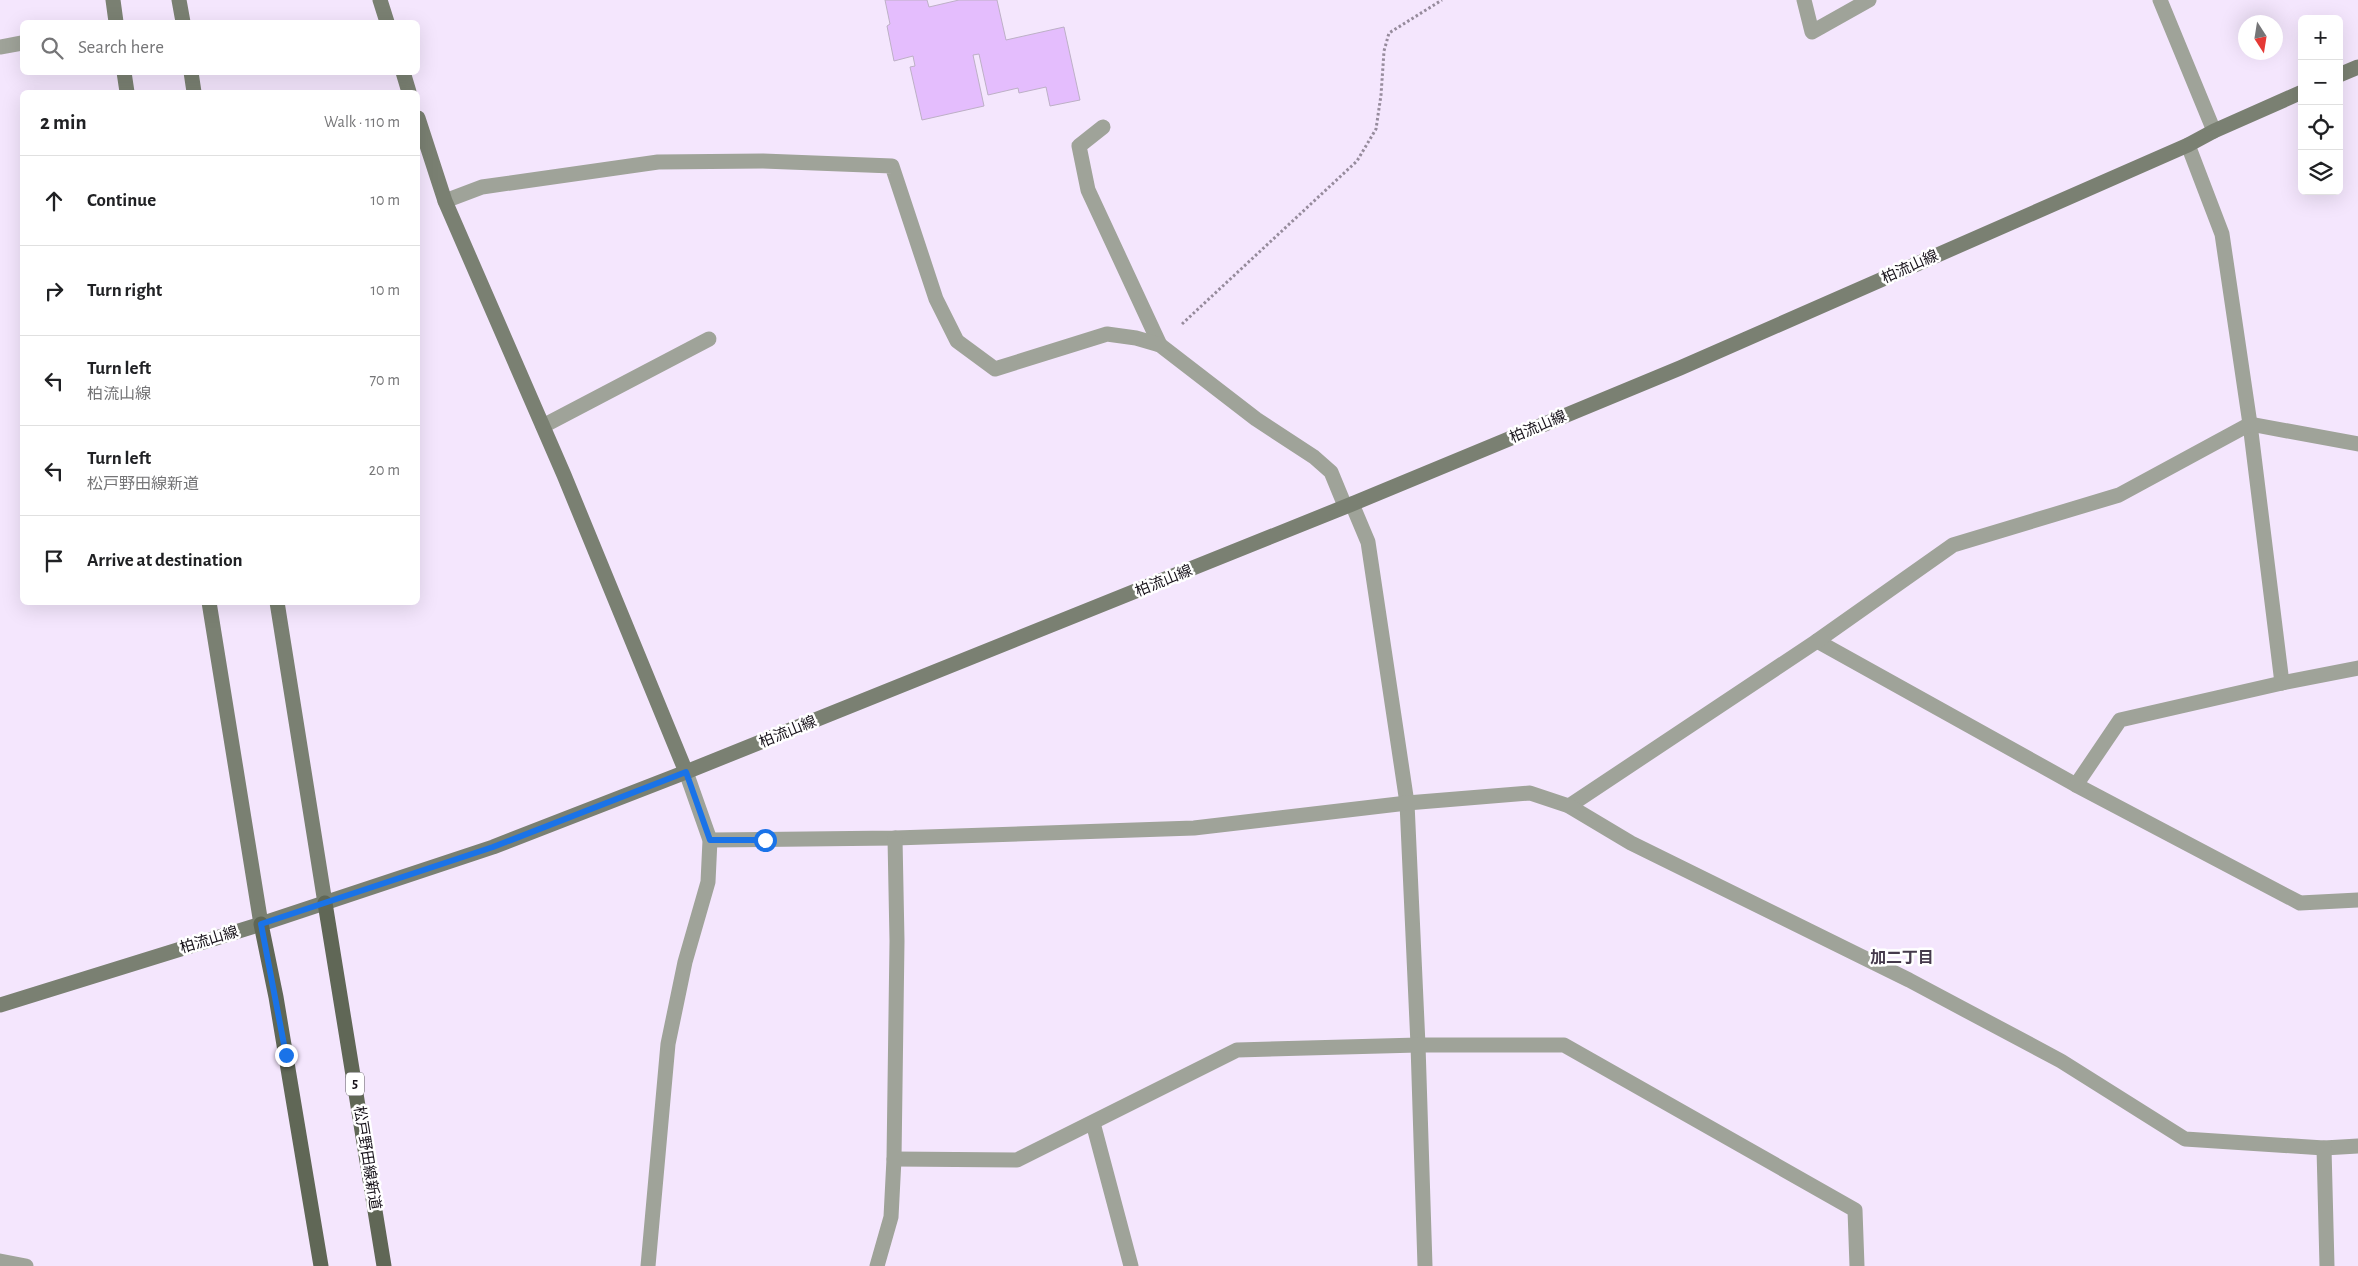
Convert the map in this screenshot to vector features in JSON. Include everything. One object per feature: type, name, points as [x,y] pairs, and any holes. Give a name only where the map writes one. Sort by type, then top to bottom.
[{"type":"main road","points":[[113,0],[116,20]]},
{"type":"main road","points":[[180,0],[183,20]]},
{"type":"main road","points":[[380,0],[386,20]]},
{"type":"main road","points":[[2343,73],[2358,67]]},
{"type":"main road","points":[[124,75],[127,90]]},
{"type":"main road","points":[[191,75],[194,90]]},
{"type":"main road","points":[[404,75],[408,90]]},
{"type":"main road","name":"柏流山線","points":[[0,1005],[261,924],[493,847],[999,648],[1680,368],[2188,145],[2214,131],[2298,94]]},
{"type":"main road","points":[[420,124],[445,201],[543,426],[686,772]]},
{"type":"main road","points":[[209,605],[261,924],[276,997],[321,1266]]},
{"type":"main road","points":[[277,605],[325,902]]},
{"type":"main road","name":"松戸野田線新道","points":[[325,902],[384,1266]]},
{"type":"street","points":[[1804,0],[1812,32],[1870,0]]},
{"type":"street","points":[[2160,0],[2214,131]]},
{"type":"street","points":[[0,48],[20,43]]},
{"type":"street","points":[[1103,127],[1079,146],[1088,190],[1160,345]]},
{"type":"street","points":[[2188,145],[2222,234],[2250,424],[2282,683]]},
{"type":"street","points":[[445,201],[482,187],[658,162],[763,161],[892,166],[936,299],[957,341],[995,369],[1107,334],[1136,338],[1160,345],[1256,419],[1314,457],[1331,472],[1368,542],[1407,803],[1418,1045],[1424,1266]]},
{"type":"street","points":[[543,426],[709,339]]},
{"type":"street","points":[[1569,806],[1817,641],[1953,545],[2119,495],[2250,424],[2358,444]]},
{"type":"street","points":[[1817,641],[2076,785],[2300,903],[2358,900]]},
{"type":"street","points":[[2076,785],[2120,720],[2282,683],[2358,668]]},
{"type":"street","points":[[648,1266],[668,1044],[687,953],[708,882],[710,840],[686,772]]},
{"type":"street","points":[[710,840],[895,838],[1194,828],[1407,803],[1530,793],[1569,806],[1632,843],[1909,980],[2061,1061],[2185,1139],[2324,1148],[2358,1146]]},
{"type":"street","points":[[877,1266],[891,1217],[894,1159],[897,941],[895,838]]},
{"type":"street","points":[[894,1159],[1017,1160],[1237,1050],[1418,1045],[1564,1046],[1855,1210],[1857,1266]]},
{"type":"street","points":[[1093,1123],[1130,1266]]},
{"type":"street","points":[[2324,1148],[2327,1266]]},
{"type":"street","points":[[0,1261],[26,1266]]},
{"type":"path","points":[[1160,345],[1357,161],[1376,129],[1381,95],[1384,51],[1389,33],[1442,0]]},
{"type":"building","points":[[885,0],[927,0],[929,7],[959,0],[997,0],[1006,40],[1064,27],[1080,100],[1050,106],[1046,87],[1019,93],[1018,88],[988,95],[979,54],[973,55],[984,106],[922,120],[910,67],[915,66],[913,56],[894,61],[887,26],[890,24]]},
{"type":"district","name":"加二丁目","points":[[1902,958]]},
{"type":"route","points":[[286,1055],[261,924],[493,847],[686,772],[710,840],[765,840]]}]
